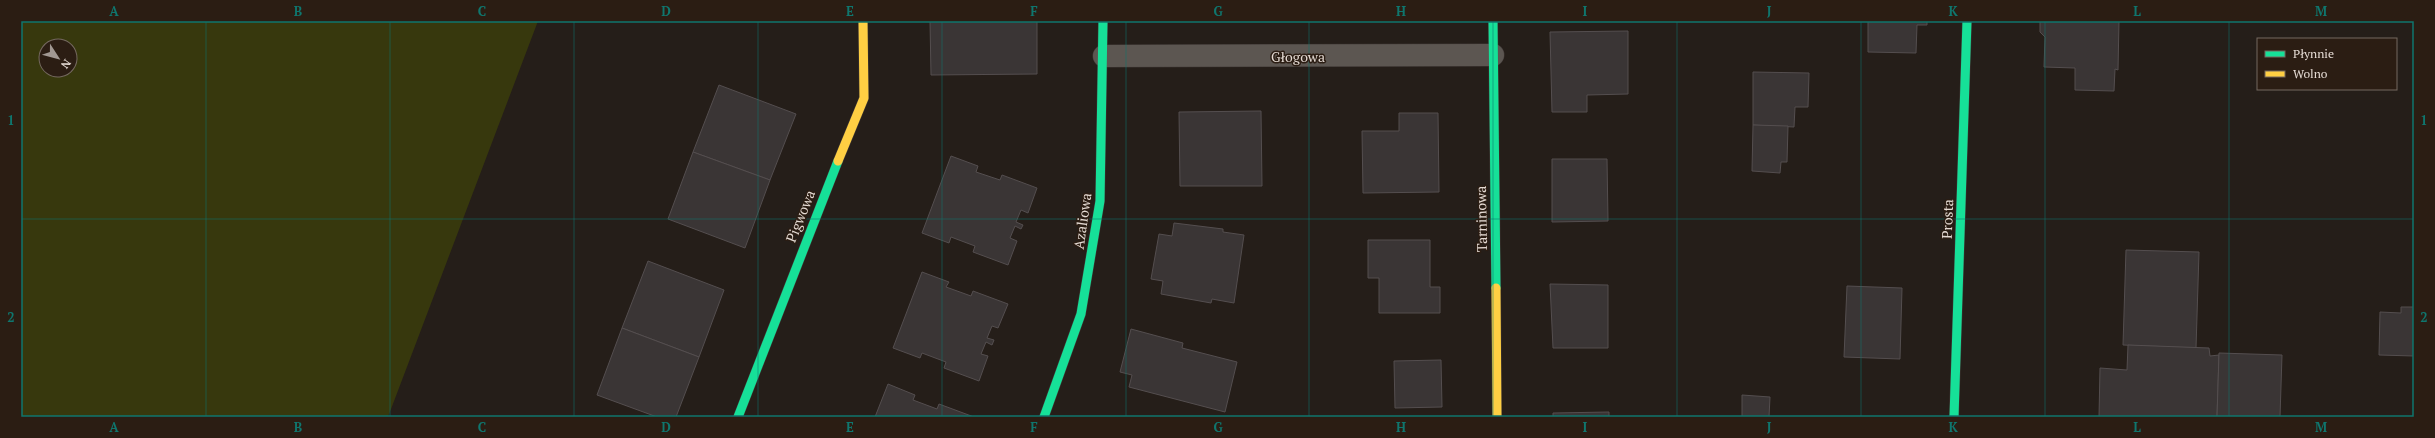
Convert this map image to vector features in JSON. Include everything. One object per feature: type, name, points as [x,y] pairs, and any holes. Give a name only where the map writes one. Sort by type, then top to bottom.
[{"type":"street","name":"Pigwowa","points":[[738,417],[809,230],[864,98],[863,21]]},
{"type":"street","name":"Azaliowa","points":[[1044,417],[1081,314],[1099,208],[1104,56],[1103,21]]},
{"type":"street","name":"Tarninowa","points":[[1493,21],[1497,417]]},
{"type":"street","name":"Prosta","points":[[1954,417],[1967,21]]},
{"type":"street","name":"Głogowa","points":[[1104,56],[1493,55]]},
{"type":"shaded area","points":[[21,21],[538,21],[388,417],[21,417]]},
{"type":"building","points":[[930,21],[1037,21],[1037,74],[931,75]]},
{"type":"building","points":[[1868,21],[1927,21],[1927,25],[1917,25],[1916,53],[1868,52]]},
{"type":"building","points":[[2040,21],[2119,21],[2118,70],[2115,69],[2114,91],[2075,90],[2075,68],[2044,67],[2045,37],[2040,32]]},
{"type":"building","points":[[1628,31],[1628,94],[1587,95],[1587,112],[1552,112],[1550,32]]},
{"type":"building","points":[[1753,72],[1809,73],[1808,107],[1795,107],[1794,127],[1753,125]]},
{"type":"building","points":[[719,85],[796,114],[770,180],[693,152]]},
{"type":"building","points":[[1261,111],[1262,186],[1180,186],[1179,112]]},
{"type":"building","points":[[1399,113],[1438,113],[1439,192],[1363,193],[1362,131],[1399,131]]},
{"type":"building","points":[[1753,125],[1788,126],[1787,162],[1781,162],[1780,173],[1752,171]]},
{"type":"building","points":[[693,152],[770,180],[745,248],[668,219]]},
{"type":"building","points":[[951,156],[978,166],[976,172],[1000,180],[1002,175],[1037,188],[1028,213],[1021,210],[1016,222],[1023,225],[1021,229],[1015,226],[1010,238],[1017,241],[1008,265],[973,252],[975,246],[951,237],[949,243],[922,233]]},
{"type":"building","points":[[1552,159],[1607,159],[1608,221],[1552,222]]},
{"type":"building","points":[[1174,223],[1223,229],[1223,232],[1244,235],[1234,303],[1212,299],[1211,303],[1161,294],[1163,281],[1151,279],[1159,234],[1172,236]]},
{"type":"building","points":[[1368,240],[1430,240],[1430,287],[1440,287],[1440,313],[1379,313],[1379,278],[1368,278]]},
{"type":"building","points":[[2126,250],[2199,252],[2196,348],[2123,345]]},
{"type":"building","points":[[648,261],[724,290],[699,357],[622,328]]},
{"type":"building","points":[[922,272],[949,282],[946,287],[971,296],[973,291],[1008,304],[998,328],[992,326],[987,338],[994,340],[992,345],[986,342],[981,354],[988,356],[979,381],[944,368],[946,362],[922,353],[920,358],[893,348]]},
{"type":"building","points":[[1550,284],[1608,285],[1608,348],[1553,348]]},
{"type":"building","points":[[1847,286],[1902,288],[1900,359],[1844,357]]},
{"type":"building","points":[[2401,307],[2414,307],[2414,356],[2379,355],[2380,312],[2401,313]]},
{"type":"building","points":[[622,328],[699,357],[676,417],[657,417],[597,395]]},
{"type":"building","points":[[1131,329],[1183,343],[1182,348],[1237,362],[1225,412],[1129,387],[1132,375],[1120,372]]},
{"type":"building","points":[[2128,345],[2209,348],[2210,356],[2219,355],[2217,417],[2099,417],[2100,368],[2127,370]]},
{"type":"building","points":[[2219,353],[2282,355],[2280,417],[2217,417]]},
{"type":"building","points":[[1441,360],[1442,407],[1395,408],[1394,361]]},
{"type":"building","points":[[888,384],[915,395],[913,400],[937,409],[939,404],[974,417],[875,417]]},
{"type":"building","points":[[1742,395],[1770,397],[1769,417],[1742,417]]},
{"type":"building","points":[[1609,412],[1609,417],[1553,417],[1553,413]]},
{"type":"traffic: fast","points":[[1044,417],[1081,314],[1100,201],[1103,21]]},
{"type":"traffic: fast","points":[[1493,21],[1496,288]]},
{"type":"traffic: fast","points":[[1954,417],[1967,21]]},
{"type":"traffic: fast","points":[[738,417],[838,161]]},
{"type":"traffic: slow","points":[[838,161],[864,98],[863,21]]},
{"type":"traffic: slow","points":[[1496,288],[1497,417]]}]
